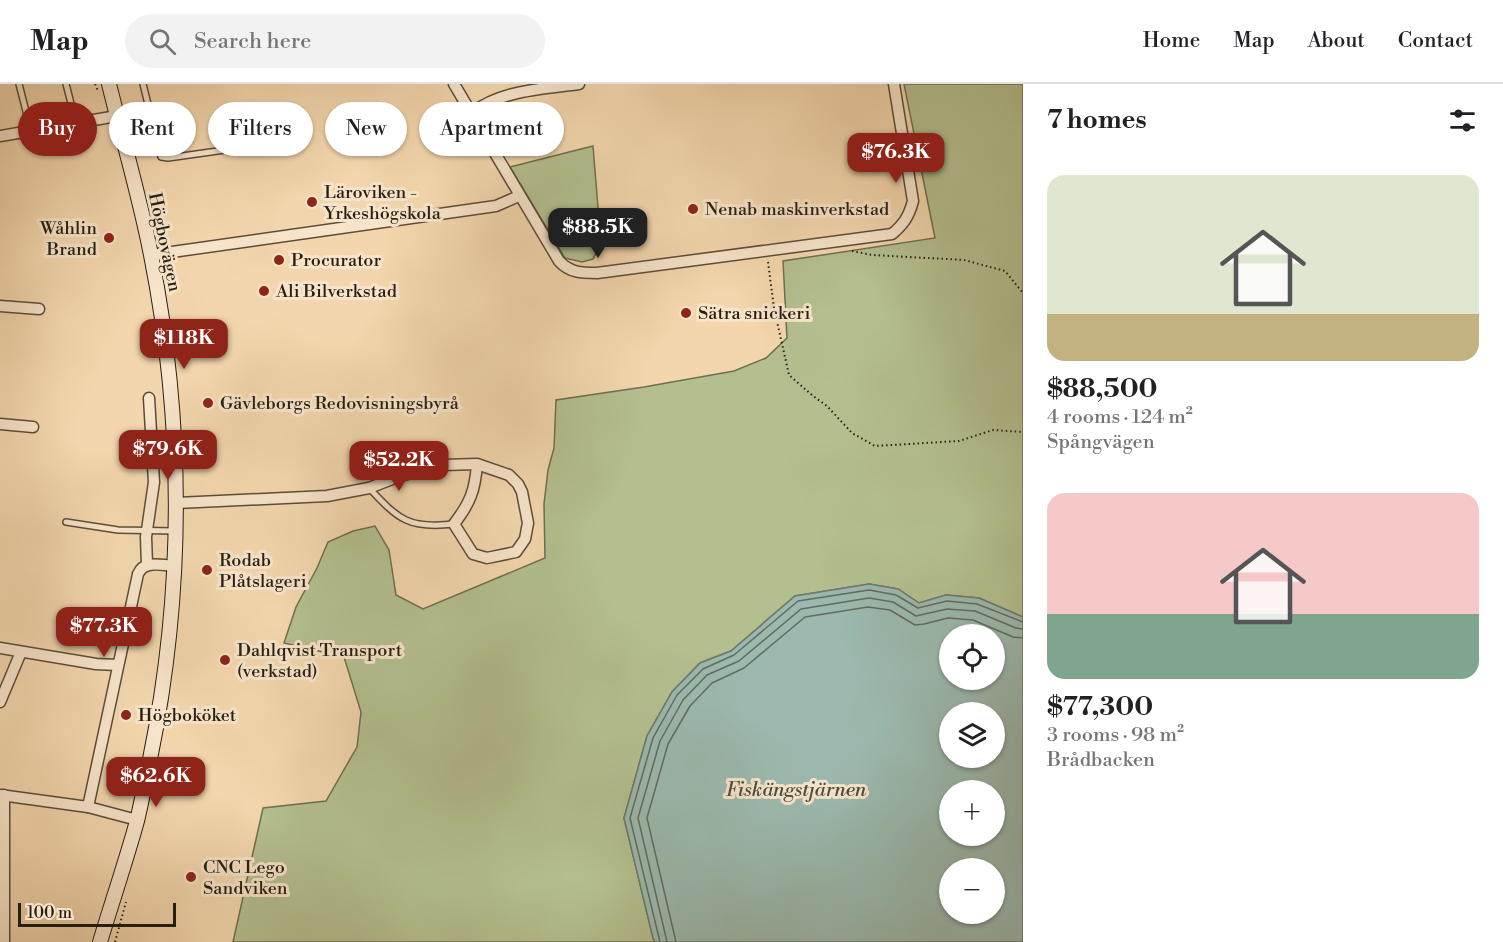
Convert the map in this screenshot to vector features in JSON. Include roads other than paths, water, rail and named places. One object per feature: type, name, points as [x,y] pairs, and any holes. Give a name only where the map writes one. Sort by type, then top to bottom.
[{"type":"main road","name":"Högbovägen","points":[[109,84],[114,102]]},
{"type":"main road","name":"Högbovägen","points":[[100,942],[137,820],[162,693],[174,566],[177,502],[173,408],[151,255],[127,156]]},
{"type":"street","points":[[454,84],[465,102]]},
{"type":"street","points":[[487,102],[496,98],[579,84]]},
{"type":"street","points":[[496,156],[559,261],[573,272],[614,271],[892,234],[903,225],[913,201],[894,84]]},
{"type":"street","points":[[0,136],[18,133]]},
{"type":"street","points":[[151,255],[496,206],[519,196]]},
{"type":"street","points":[[0,306],[39,309]]},
{"type":"street","points":[[147,565],[146,537],[154,482],[149,398]]},
{"type":"street","points":[[0,424],[33,427]]},
{"type":"street","points":[[177,502],[327,496],[369,488],[400,476],[443,465],[477,464],[509,475],[522,492],[528,522],[525,539],[516,552],[487,558],[473,554],[454,524],[467,507],[473,494],[477,464]]},
{"type":"street","points":[[88,807],[138,574],[147,565],[174,566]]},
{"type":"street","points":[[0,648],[96,664],[117,665]]},
{"type":"street","points":[[0,702],[21,652]]},
{"type":"street","points":[[4,942],[2,795],[88,807],[137,820]]},
{"type":"lane","points":[[19,84],[24,102]]},
{"type":"lane","points":[[66,84],[71,102]]},
{"type":"lane","points":[[143,84],[161,157],[208,152]]},
{"type":"lane","points":[[369,488],[394,514],[411,523],[454,524]]},
{"type":"lane","points":[[66,522],[118,530],[176,531]]},
{"type":"water","name":"Fiskängstjärnen","points":[[869,584],[898,589],[919,603],[946,595],[979,598],[1023,617],[1023,942],[655,942],[624,818],[647,736],[672,692],[700,663],[731,651],[795,596]]},
{"type":"place","name":"Läroviken - Yrkeshögskola","points":[[312,202]]},
{"type":"place","name":"Nenab maskinverkstad","points":[[693,209]]},
{"type":"place","name":"Wåhlin Brand","points":[[109,238]]},
{"type":"place","name":"Procurator","points":[[279,260]]},
{"type":"place","name":"Ali Bilverkstad","points":[[264,291]]},
{"type":"place","name":"Sätra snickeri","points":[[686,313]]},
{"type":"place","name":"Gävleborgs Redovisningsbyrå","points":[[208,403]]},
{"type":"place","name":"Rodab Plåtslageri","points":[[207,570]]},
{"type":"place","name":"Dahlqvist Transport (verkstad)","points":[[225,660]]},
{"type":"place","name":"Högboköket","points":[[126,715]]},
{"type":"place","name":"CNC Lego Sandviken","points":[[191,877]]}]
